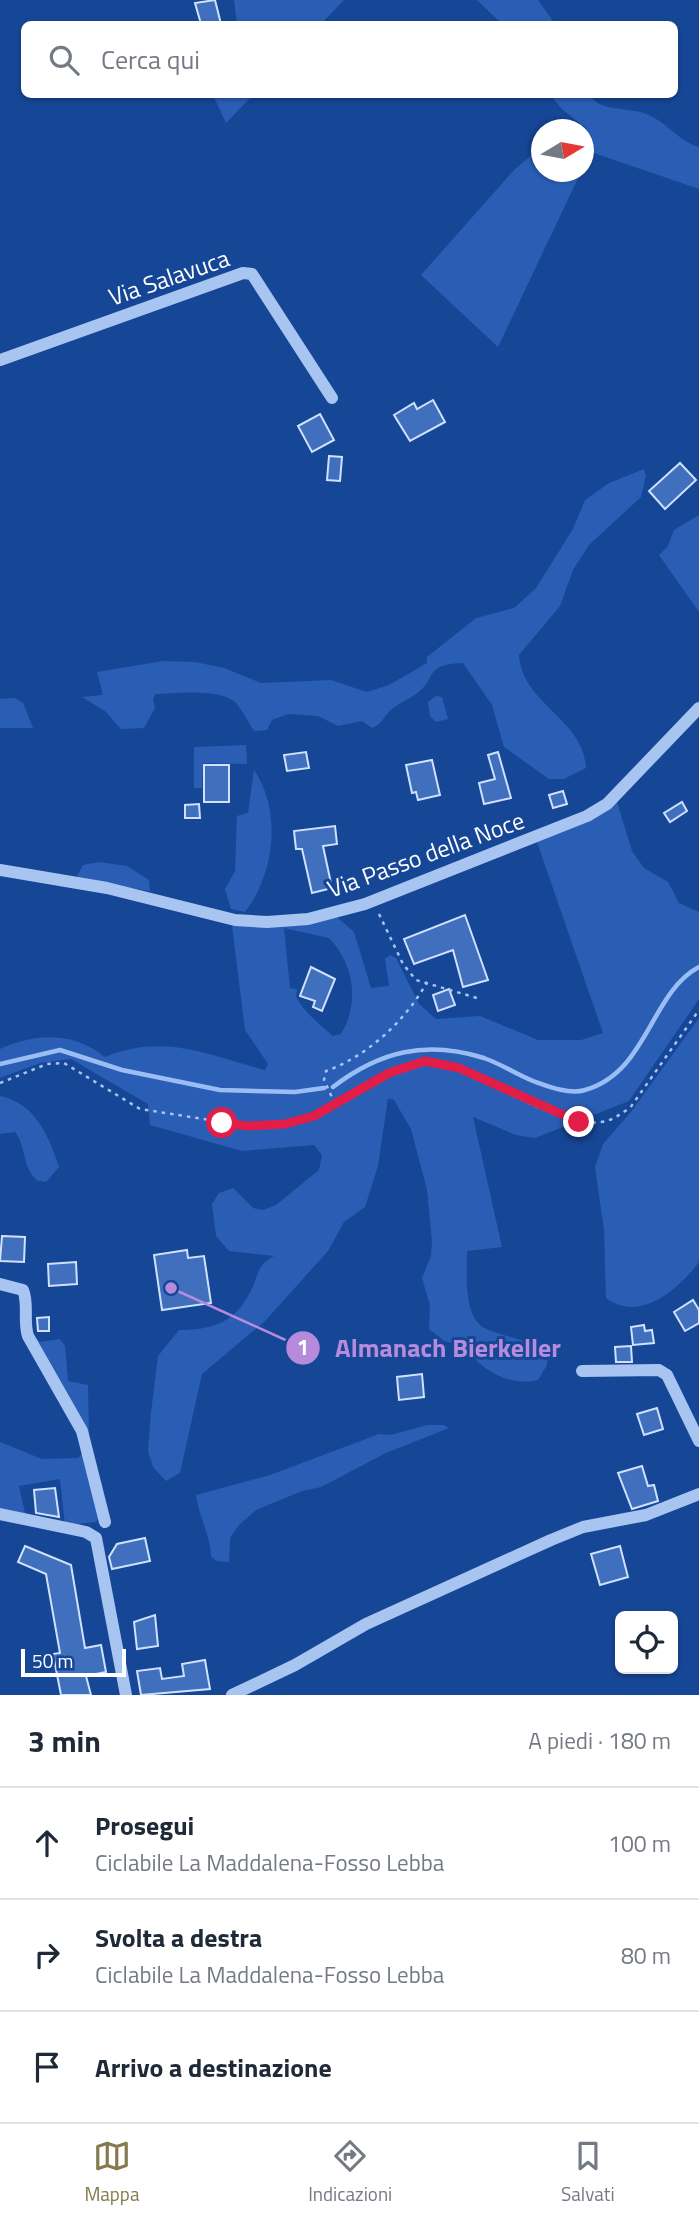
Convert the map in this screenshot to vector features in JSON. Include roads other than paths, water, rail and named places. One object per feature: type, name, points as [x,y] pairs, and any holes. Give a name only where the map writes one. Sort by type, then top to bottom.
[{"type":"street","name":"Via Salavuca","points":[[0,360],[243,273],[252,274],[332,398]]},
{"type":"street","name":"Via Passo della Noce","points":[[0,870],[107,888],[234,920],[267,922],[307,919],[373,901],[557,830],[597,810],[607,804],[699,708]]},
{"type":"street","points":[[0,1284],[23,1290],[24,1325],[82,1431],[105,1522]]},
{"type":"street","points":[[582,1371],[659,1370],[667,1375],[699,1441]]},
{"type":"street","points":[[232,1695],[295,1665],[366,1624],[551,1540],[583,1527],[646,1515],[699,1494]]},
{"type":"street","points":[[0,1514],[86,1532],[96,1538],[126,1695]]},
{"type":"waterway","points":[[333,1087],[386,1057],[404,1052],[443,1050],[484,1058],[533,1081],[565,1091],[585,1090],[606,1081],[623,1067],[669,995],[683,979],[699,967]]},
{"type":"waterway","points":[[0,1064],[60,1050],[122,1070],[220,1090],[295,1092],[324,1088]]},
{"type":"place","name":"Almanach Bierkeller","points":[[171,1288]]}]
